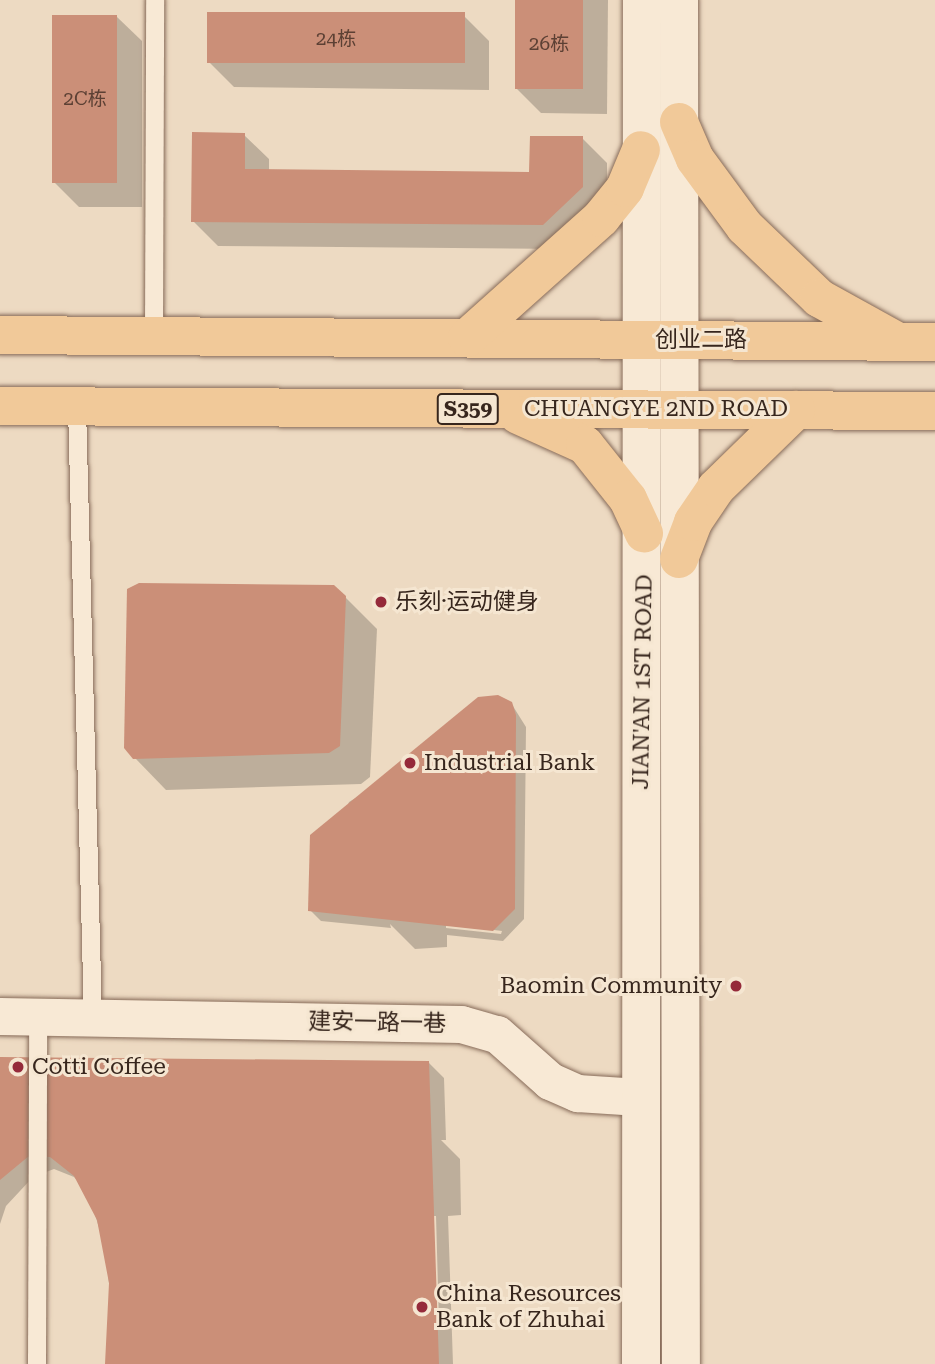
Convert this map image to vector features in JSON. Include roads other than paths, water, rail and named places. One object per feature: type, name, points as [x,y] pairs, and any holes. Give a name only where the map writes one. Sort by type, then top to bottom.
[{"type":"main road","name":"JIAN'AN 1ST ROAD","points":[[642,0],[641,150],[661,340]]},
{"type":"main road","name":"JIAN'AN 1ST ROAD","points":[[680,0],[679,122],[661,340],[661,410],[679,559],[681,1364]]},
{"type":"main road","points":[[679,122],[701,168],[745,226],[819,298],[897,341],[935,331]]},
{"type":"main road","points":[[0,335],[467,338],[601,218],[625,188],[641,150]]},
{"type":"main road","name":"创业二路","points":[[467,338],[935,342]]},
{"type":"main road","name":"CHUANGYE 2ND ROAD","points":[[0,407],[935,411]]},
{"type":"main road","points":[[503,409],[585,445],[628,499],[644,534]]},
{"type":"main road","name":"JIAN'AN 1ST ROAD","points":[[641,1364],[639,1097],[644,534],[661,410]]},
{"type":"main road","points":[[679,559],[693,522],[716,488],[796,410]]},
{"type":"main road","points":[[895,411],[935,421]]},
{"type":"street","name":"建安一路一巷","points":[[0,1016],[461,1024],[497,1034],[550,1081],[577,1093],[639,1097]]},
{"type":"lane","points":[[154,336],[155,0]]},
{"type":"lane","points":[[76,407],[93,1018]]},
{"type":"lane","points":[[37,1017],[37,1364]]},
{"type":"place","name":"乐刻·运动健身","points":[[381,602]]},
{"type":"place","name":"Industrial Bank","points":[[410,763]]},
{"type":"place","name":"Baomin Community","points":[[736,986]]},
{"type":"place","name":"Cotti Coffee","points":[[18,1067]]},
{"type":"place","name":"China Resources Bank of Zhuhai","points":[[422,1307]]}]
